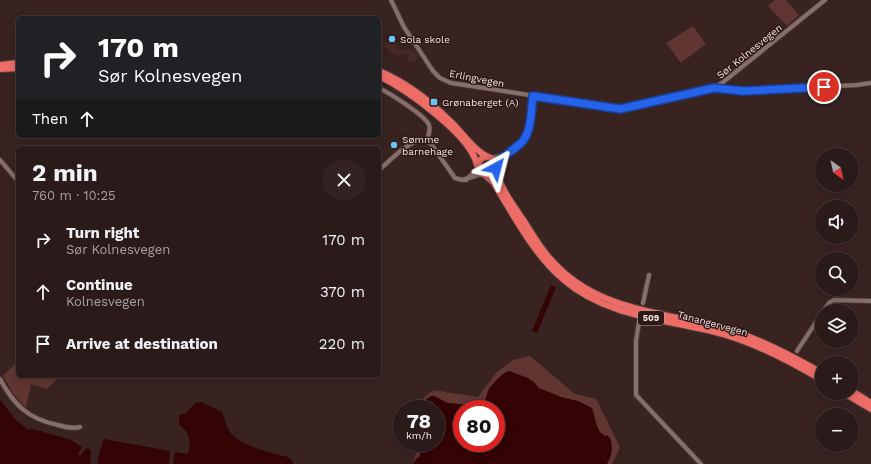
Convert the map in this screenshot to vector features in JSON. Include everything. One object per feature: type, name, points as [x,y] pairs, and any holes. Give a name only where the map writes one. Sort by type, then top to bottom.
[{"type":"highway","points":[[0,65],[16,63]]},
{"type":"highway","points":[[0,70],[16,68]]},
{"type":"highway","name":"509","points":[[381,72],[408,87],[435,108],[457,128],[480,153],[490,158],[496,166]]},
{"type":"highway","name":"509","points":[[381,77],[410,94],[446,124],[473,152],[477,167],[483,175]]},
{"type":"highway","points":[[477,167],[481,159],[490,158]]},
{"type":"highway","points":[[483,175],[492,174],[496,166]]},
{"type":"highway","name":"Tanangervegen","points":[[496,166],[501,183],[543,250],[558,267],[582,287],[602,298],[623,305],[748,336],[780,350],[815,369]]},
{"type":"highway","name":"Tanangervegen","points":[[483,175],[493,182],[543,259],[562,279],[583,294],[621,311],[714,332],[745,341],[782,358],[815,376]]},
{"type":"highway","points":[[859,395],[871,403]]},
{"type":"highway","points":[[856,400],[871,409]]},
{"type":"street","name":"Erlingvegen","points":[[391,0],[404,27],[433,71],[440,78],[451,83],[533,96]]},
{"type":"street","name":"Sør Kolnesvegen","points":[[533,96],[620,109],[714,88],[825,0]]},
{"type":"street","points":[[714,88],[743,91],[871,84]]},
{"type":"street","points":[[381,89],[404,103],[427,121],[430,127],[427,141]]},
{"type":"street","points":[[490,158],[505,154],[520,144],[526,137],[533,96]]},
{"type":"street","points":[[381,168],[390,159],[411,144],[422,140],[427,141],[454,178],[458,180],[465,180],[483,175]]},
{"type":"street","points":[[496,166],[505,154]]},
{"type":"street","points":[[0,160],[16,179]]},
{"type":"street","points":[[465,180],[477,167]]},
{"type":"street","points":[[643,303],[649,275]]},
{"type":"street","points":[[829,304],[834,300],[871,301]]},
{"type":"street","points":[[639,322],[636,342],[636,395],[701,464]]},
{"type":"street","points":[[797,351],[815,324]]},
{"type":"street","points":[[0,379],[10,396],[26,413],[47,423],[71,428],[80,427]]},
{"type":"shaded area","points":[[775,0],[786,0],[799,15],[787,26],[768,6]]},
{"type":"shaded area","points":[[693,26],[706,44],[681,63],[666,43]]},
{"type":"shaded area","points":[[381,41],[396,45],[395,47],[400,50],[410,50],[418,54],[415,63],[406,59],[409,55],[403,53],[401,56],[388,51],[389,48],[381,46]]},
{"type":"shaded area","points":[[551,285],[556,287],[537,333],[532,331]]},
{"type":"shaded area","points":[[530,356],[575,394],[596,399],[620,447],[612,464],[413,464],[416,452],[445,452],[445,400],[422,399],[433,390],[478,397],[496,373],[513,360]]},
{"type":"shaded area","points":[[16,363],[16,378],[59,378],[47,389],[31,384],[26,408],[14,395],[3,376]]},
{"type":"shaded area","points":[[509,371],[528,378],[539,388],[561,397],[578,401],[592,408],[598,428],[602,434],[607,435],[610,438],[611,441],[612,449],[607,464],[413,464],[420,456],[420,452],[445,452],[445,402],[453,403],[453,452],[505,452],[505,400],[485,400],[488,391],[503,374]]},
{"type":"shaded area","points":[[431,396],[442,400],[425,400]]},
{"type":"shaded area","points":[[0,400],[15,419],[28,430],[33,429],[71,440],[82,447],[78,454],[79,455],[81,455],[86,448],[89,449],[91,452],[90,464],[0,464]]},
{"type":"shaded area","points":[[201,402],[222,412],[226,425],[235,437],[249,445],[288,457],[291,459],[293,464],[173,464],[175,452],[188,454],[189,448],[188,434],[179,424],[180,414],[185,414],[195,403]]},
{"type":"shaded area","points":[[104,439],[170,451],[169,464],[99,464],[97,459]]},
{"type":"place","name":"Sola skole","points":[[392,39]]},
{"type":"place","name":"Grønaberget (A)","points":[[434,102]]},
{"type":"place","name":"Sømme barnehage","points":[[394,145]]},
{"type":"route","points":[[496,168],[496,164],[501,158],[517,147],[526,137],[533,96],[620,109],[714,88],[719,90],[743,91],[824,87]]}]
